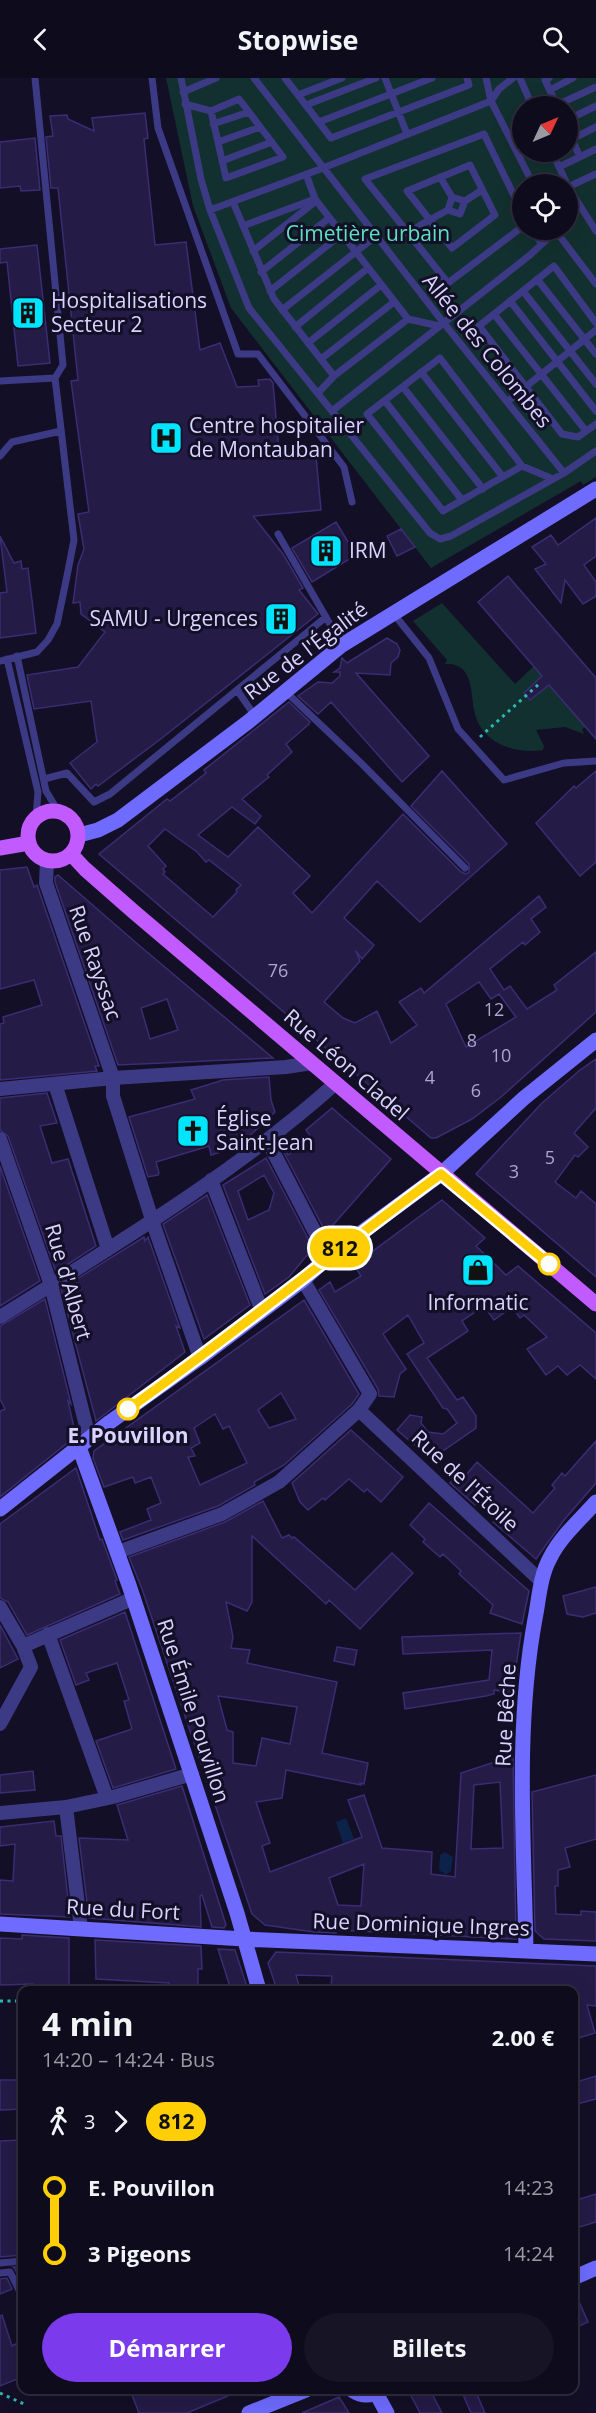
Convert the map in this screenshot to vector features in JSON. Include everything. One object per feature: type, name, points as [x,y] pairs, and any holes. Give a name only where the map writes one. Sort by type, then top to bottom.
[{"type":"main road","points":[[49,811],[58,811],[67,815],[74,822],[79,835],[77,845],[71,854],[60,861],[47,861],[34,853],[29,843],[29,829],[36,817],[49,811]]},
{"type":"main road","points":[[0,848],[29,843]]},
{"type":"main road","name":"Rue Léon Cladel","points":[[71,854],[93,876],[596,1304]]},
{"type":"street","name":"Rue de l'Égalité","points":[[79,835],[98,830],[118,820],[255,716],[342,645],[596,489]]},
{"type":"street","name":"Rue Rayssac","points":[[47,861],[46,883],[113,1078],[113,1096],[152,1221],[201,1358]]},
{"type":"street","points":[[0,1509],[84,1443],[303,1280],[328,1257],[441,1174],[524,1098],[596,1040]]},
{"type":"street","points":[[0,1089],[113,1078],[286,1067],[312,1063]]},
{"type":"street","points":[[55,1083],[108,1249]]},
{"type":"street","points":[[0,1317],[152,1221],[212,1180],[301,1115],[336,1083]]},
{"type":"street","name":"Rue d'Albert","points":[[0,1139],[51,1285],[84,1443]]},
{"type":"street","points":[[267,1140],[328,1257]]},
{"type":"street","points":[[212,1180],[262,1311]]},
{"type":"street","points":[[118,1552],[222,1514],[279,1482],[359,1410],[370,1394],[303,1280]]},
{"type":"street","name":"Rue de l'Étoile","points":[[359,1410],[542,1582]]},
{"type":"street","name":"Rue Émile Pouvillon","points":[[84,1443],[192,1774],[258,1986]]},
{"type":"street","name":"Rue Bêche","points":[[525,1950],[523,1720],[529,1659],[542,1582],[550,1557],[566,1535],[596,1502]]},
{"type":"street","points":[[23,1646],[134,1598]]},
{"type":"street","points":[[0,1608],[23,1646],[31,1667],[0,1724]]},
{"type":"street","points":[[48,1634],[107,1798]]},
{"type":"street","points":[[0,1814],[66,1807],[192,1774]]},
{"type":"street","points":[[66,1807],[81,1929]]},
{"type":"street","name":"Rue du Fort","points":[[0,1924],[244,1939]]},
{"type":"street","name":"Rue Dominique Ingres","points":[[244,1939],[596,1954]]},
{"type":"street","points":[[578,2276],[596,2268]]},
{"type":"street","points":[[249,2413],[296,2394]]},
{"type":"street","points":[[380,2394],[387,2413]]},
{"type":"lane","points":[[35,78],[63,366],[55,378],[74,540],[57,624],[48,640],[37,652],[4,660],[38,792],[36,817]]},
{"type":"lane","points":[[152,78],[158,128],[238,354],[258,354],[344,467],[352,502]]},
{"type":"lane","points":[[181,78],[210,210],[249,308],[430,533],[440,539],[451,536],[564,473],[596,452]]},
{"type":"lane","points":[[183,92],[216,78]]},
{"type":"lane","name":"Allée des Colombes","points":[[254,78],[441,324],[564,473]]},
{"type":"lane","points":[[285,78],[331,138],[470,85],[467,78]]},
{"type":"lane","points":[[298,95],[342,78]]},
{"type":"lane","points":[[306,105],[376,78]]},
{"type":"lane","points":[[385,78],[407,135]]},
{"type":"lane","points":[[318,122],[432,78]]},
{"type":"lane","points":[[486,78],[491,100],[528,174]]},
{"type":"lane","points":[[210,210],[323,168],[491,100],[499,89],[513,78]]},
{"type":"lane","points":[[520,78],[528,96]]},
{"type":"lane","points":[[549,78],[545,80],[553,96]]},
{"type":"lane","points":[[550,90],[573,78]]},
{"type":"lane","points":[[578,96],[596,87]]},
{"type":"lane","points":[[185,104],[211,111],[239,99],[283,157],[226,178],[211,111]]},
{"type":"lane","points":[[578,115],[596,106]]},
{"type":"lane","points":[[213,123],[249,112]]},
{"type":"lane","points":[[218,142],[260,127]]},
{"type":"lane","points":[[578,136],[596,127]]},
{"type":"lane","points":[[512,192],[484,135],[365,179],[448,283],[512,235]]},
{"type":"lane","points":[[222,161],[272,142]]},
{"type":"lane","points":[[559,167],[596,149]]},
{"type":"lane","points":[[578,152],[580,157]]},
{"type":"lane","points":[[557,162],[562,174]]},
{"type":"lane","points":[[470,165],[495,215],[452,248],[407,191],[440,177],[470,165]]},
{"type":"lane","points":[[306,174],[315,200],[408,319],[441,324]]},
{"type":"lane","points":[[578,181],[596,174]]},
{"type":"lane","points":[[440,177],[452,197],[465,201]]},
{"type":"lane","points":[[448,210],[460,214],[465,201],[482,190]]},
{"type":"lane","points":[[408,234],[448,210],[452,197]]},
{"type":"lane","points":[[243,226],[315,200]]},
{"type":"lane","points":[[253,251],[315,200]]},
{"type":"lane","points":[[233,202],[270,291],[282,310],[334,376]]},
{"type":"lane","points":[[578,204],[596,231]]},
{"type":"lane","points":[[261,272],[329,218]]},
{"type":"lane","points":[[270,291],[342,234]]},
{"type":"lane","points":[[282,310],[376,236]]},
{"type":"lane","points":[[539,240],[542,244]]},
{"type":"lane","points":[[332,411],[546,240]]},
{"type":"lane","points":[[563,240],[596,284]]},
{"type":"lane","points":[[596,323],[554,266],[478,326],[562,434],[578,437],[596,424]]},
{"type":"lane","points":[[295,327],[368,268]]},
{"type":"lane","points":[[537,279],[596,354]]},
{"type":"lane","points":[[308,343],[381,285]]},
{"type":"lane","points":[[523,291],[596,384]]},
{"type":"lane","points":[[510,301],[596,411]]},
{"type":"lane","points":[[321,359],[394,302]]},
{"type":"lane","points":[[494,314],[586,431]]},
{"type":"lane","points":[[318,393],[334,376],[408,319]]},
{"type":"lane","points":[[507,402],[596,330]]},
{"type":"lane","points":[[522,466],[443,511],[367,414],[440,358],[522,466],[553,479]]},
{"type":"lane","points":[[421,372],[503,477]]},
{"type":"lane","points":[[0,381],[55,378]]},
{"type":"lane","points":[[403,387],[483,489]]},
{"type":"lane","points":[[385,401],[462,500]]},
{"type":"lane","points":[[0,456],[12,442],[61,431]]},
{"type":"lane","points":[[278,534],[342,645]]},
{"type":"lane","points":[[393,613],[429,658],[458,729],[504,780],[564,763],[596,761]]},
{"type":"lane","points":[[44,779],[67,773],[94,802],[110,794],[326,617]]},
{"type":"lane","points":[[17,657],[46,791],[58,811]]},
{"type":"lane","points":[[237,690],[255,716]]},
{"type":"lane","points":[[285,692],[361,763],[465,868]]},
{"type":"lane","points":[[0,2263],[18,2261]]},
{"type":"lane","points":[[0,2273],[10,2272],[18,2288]]},
{"type":"path","points":[[472,745],[539,684]]},
{"type":"path","points":[[0,2001],[18,2001]]},
{"type":"path","points":[[0,2393],[24,2404]]},
{"type":"green space","name":"Cimetière urbain","points":[[166,78],[596,78],[596,477],[583,485],[581,481],[431,568],[231,308],[193,206]]},
{"type":"green space","points":[[442,603],[515,684],[534,666],[542,676],[537,681],[543,689],[549,685],[586,727],[582,729],[584,734],[565,727],[536,730],[544,746],[543,750],[522,751],[502,745],[485,733],[475,714],[466,674],[462,668],[445,664],[447,660],[413,621]]},
{"type":"water","points":[[346,1818],[354,1839],[343,1843],[336,1822]]},
{"type":"water","points":[[445,1852],[453,1857],[451,1871],[446,1875],[439,1870],[440,1855]]},
{"type":"building","points":[[145,113],[148,138],[144,139],[155,245],[186,242],[200,350],[220,343],[237,387],[259,386],[258,380],[270,379],[273,383],[279,451],[291,453],[314,451],[314,456],[316,456],[321,510],[253,516],[283,554],[303,588],[299,590],[318,614],[162,738],[91,789],[70,763],[97,742],[91,701],[34,709],[27,675],[78,667],[105,632],[81,614],[80,602],[73,603],[78,565],[84,549],[78,514],[89,512],[71,381],[78,380],[58,188],[51,188],[46,137],[53,136],[50,116],[67,115],[68,119],[94,131],[92,118]]},
{"type":"building","points":[[35,138],[40,190],[21,191],[20,186],[0,188],[0,142]]},
{"type":"building","name":"Hospitalisations Secteur 2","points":[[37,245],[50,363],[18,366],[7,262],[0,263],[0,249]]},
{"type":"building","points":[[596,518],[596,556],[584,565],[596,582],[596,596],[583,604],[565,580],[561,603],[535,569],[546,564],[532,547],[551,535],[558,545]]},
{"type":"building","name":"IRM","points":[[336,522],[356,555],[312,582],[292,548]]},
{"type":"building","points":[[401,529],[415,547],[397,556],[387,536]]},
{"type":"building","points":[[0,536],[14,563],[21,561],[22,569],[28,568],[36,633],[0,638],[0,593],[7,592]]},
{"type":"building","points":[[508,576],[596,678],[596,739],[549,685],[530,700],[524,693],[542,676],[478,602]]},
{"type":"building","points":[[387,638],[397,644],[400,650],[398,657],[391,663],[390,675],[356,673],[429,756],[402,782],[331,702],[318,714],[298,696],[318,682],[332,683],[340,676],[340,672],[334,672],[340,668],[342,658],[347,663]]},
{"type":"building","points":[[289,702],[310,722],[286,744],[292,752],[267,775],[269,777],[242,799],[261,816],[255,824],[232,807],[198,835],[228,857],[258,827],[310,876],[293,893],[312,913],[403,814],[461,872],[466,874],[469,872],[469,864],[411,806],[442,771],[507,844],[420,922],[377,881],[344,918],[374,945],[362,959],[356,951],[360,961],[324,1002],[343,1018],[355,1023],[377,1011],[391,1043],[417,1025],[399,1002],[421,988],[424,993],[539,896],[546,907],[531,919],[540,932],[525,945],[523,942],[490,969],[504,990],[510,986],[527,1009],[557,990],[554,985],[596,952],[596,1012],[501,1097],[472,1119],[436,1138],[431,1138],[99,854],[167,799],[170,801],[206,773],[204,770]],"holes":[[[165,829],[197,852],[206,862],[209,860],[241,885],[213,917],[163,874],[166,866],[148,846]],[[479,982],[491,999],[499,994],[516,1017],[466,1047],[446,1004]]]},
{"type":"building","points":[[596,771],[596,862],[580,876],[536,823],[574,786],[576,788]]},
{"type":"building","points":[[27,867],[34,887],[37,885],[99,1066],[95,1066],[97,1071],[0,1080],[0,1024],[4,1023],[3,1017],[42,1005],[34,980],[0,989],[0,870]]},
{"type":"building","points":[[58,875],[273,1058],[118,1065],[55,877]],"holes":[[[167,999],[178,1030],[150,1039],[141,1008]]]},
{"type":"building","points":[[596,1059],[596,1108],[574,1133],[588,1147],[578,1157],[575,1155],[555,1182],[576,1198],[581,1191],[596,1204],[596,1277],[476,1174],[542,1103]]},
{"type":"building","name":"Église Saint-Jean","points":[[269,1077],[271,1100],[275,1112],[244,1141],[244,1145],[211,1155],[209,1146],[156,1162],[158,1175],[148,1177],[129,1117],[195,1099],[191,1090],[223,1080]]},
{"type":"building","points":[[47,1093],[57,1123],[40,1126],[52,1163],[68,1159],[96,1246],[56,1272],[8,1136],[0,1130],[0,1098]]},
{"type":"building","points":[[332,1108],[391,1159],[326,1233],[282,1149],[284,1147],[288,1155],[311,1137],[306,1130]]},
{"type":"building","points":[[266,1158],[313,1248],[289,1277],[265,1294],[223,1185]],"holes":[[[264,1175],[274,1193],[269,1210],[248,1220],[238,1191]]]},
{"type":"building","points":[[0,1166],[40,1281],[0,1306]]},
{"type":"building","points":[[207,1195],[250,1305],[204,1339],[163,1224]]},
{"type":"building","points":[[442,1200],[485,1238],[476,1246],[506,1275],[518,1266],[596,1333],[596,1379],[580,1365],[567,1375],[558,1366],[546,1375],[527,1349],[547,1337],[524,1315],[520,1318],[512,1307],[494,1320],[484,1306],[462,1321],[468,1331],[427,1358],[457,1400],[463,1397],[476,1416],[476,1428],[437,1455],[432,1456],[425,1454],[397,1430],[410,1415],[422,1417],[421,1423],[428,1432],[443,1434],[457,1423],[447,1409],[443,1408],[407,1354],[424,1343],[408,1315],[383,1334],[406,1369],[400,1374],[394,1397],[379,1396],[378,1389],[319,1290],[330,1282],[335,1292],[361,1276],[354,1265]]},
{"type":"building","points":[[144,1237],[145,1241],[148,1237],[180,1328],[176,1326],[185,1352],[96,1421],[61,1289]]},
{"type":"building","points":[[45,1299],[71,1404],[68,1401],[76,1436],[0,1497],[0,1411],[5,1409],[0,1399],[0,1326]]},
{"type":"building","points":[[304,1300],[359,1394],[352,1404],[284,1465],[254,1482],[255,1485],[218,1506],[123,1540],[120,1532],[151,1520],[147,1509],[161,1503],[151,1477],[135,1483],[133,1477],[104,1487],[93,1458],[94,1451]],"holes":[[[281,1393],[296,1419],[269,1428],[258,1410]],[[215,1414],[223,1429],[229,1426],[247,1463],[200,1485],[188,1457],[195,1456],[191,1448],[200,1443],[194,1428]]]},
{"type":"building","points":[[351,1430],[403,1477],[381,1502],[367,1489],[364,1492],[349,1479],[325,1500],[323,1498],[308,1510],[300,1502],[292,1483]]},
{"type":"building","points":[[596,1441],[596,1483],[564,1520],[536,1559],[493,1522],[496,1519],[478,1502],[475,1505],[450,1483],[461,1471],[466,1475],[477,1462],[533,1513],[555,1488],[552,1485],[562,1473],[565,1476]]},
{"type":"building","points":[[76,1468],[120,1594],[27,1635],[8,1602],[0,1598],[0,1524]]},
{"type":"building","points":[[263,1501],[282,1538],[289,1535],[294,1537],[355,1590],[392,1553],[413,1573],[360,1629],[329,1600],[326,1604],[252,1536],[252,1602],[247,1611],[226,1602],[233,1637],[231,1648],[250,1650],[247,1663],[337,1682],[322,1753],[368,1763],[364,1784],[360,1783],[361,1785],[286,1770],[282,1798],[256,1802],[270,1843],[262,1846],[270,1872],[362,1837],[348,1800],[364,1795],[382,1848],[432,1852],[431,1874],[455,1877],[461,1773],[513,1756],[516,1939],[336,1930],[336,1933],[314,1932],[265,1925],[252,1914],[142,1589],[129,1557],[225,1522]],"holes":[[[218,1696],[297,1707],[290,1744],[262,1738],[256,1766],[233,1763],[233,1732],[227,1730]],[[500,1782],[503,1848],[471,1849],[474,1785]],[[364,1864],[361,1906],[338,1905],[329,1878]]]},
{"type":"building","points":[[429,1503],[529,1591],[522,1624],[490,1613],[493,1605],[459,1574],[461,1571],[443,1554],[440,1557],[423,1542],[425,1539],[410,1525]]},
{"type":"building","points":[[596,1587],[596,1613],[583,1617],[567,1614],[563,1596]]},
{"type":"building","points":[[125,1612],[176,1769],[113,1788],[96,1741],[132,1729],[124,1701],[129,1700],[117,1663],[86,1673],[89,1680],[76,1685],[60,1640]]},
{"type":"building","points":[[0,1625],[18,1659],[0,1668]]},
{"type":"building","points":[[521,1633],[512,1693],[494,1690],[494,1694],[486,1696],[405,1709],[403,1693],[489,1680],[492,1650],[403,1654],[402,1637]]},
{"type":"building","points":[[337,1647],[357,1650],[354,1665],[334,1661]]},
{"type":"building","points":[[33,1771],[35,1790],[0,1793],[0,1775]]},
{"type":"building","points":[[596,1775],[596,1839],[565,1848],[570,1867],[558,1870],[558,1886],[555,1886],[556,1914],[581,1915],[581,1911],[596,1912],[596,1941],[544,1939],[535,1931],[532,1792]]},
{"type":"building","points":[[182,1786],[226,1925],[224,1928],[212,1927],[202,1895],[200,1896],[201,1927],[89,1918],[79,1838],[128,1840],[117,1805]]},
{"type":"building","points":[[54,1821],[56,1836],[61,1836],[70,1917],[0,1914],[0,1880],[13,1881],[15,1844],[0,1846],[0,1827]]},
{"type":"building","points":[[22,1935],[69,1938],[69,1986],[0,1985],[0,1938],[22,1939]]},
{"type":"building","points":[[95,1940],[201,1946],[202,1969],[198,1969],[198,1986],[169,1986],[169,1983],[96,1979]]},
{"type":"building","points":[[218,1949],[235,1950],[247,1986],[230,1986]]},
{"type":"building","points":[[276,1952],[596,1966],[596,2006],[587,2005],[595,2033],[578,2038],[578,1986],[331,1986],[332,1976],[296,1975],[299,1986],[276,1986],[268,1963]]},
{"type":"building","points":[[596,2076],[596,2099],[578,2104],[578,2081]]},
{"type":"building","points":[[0,2080],[18,2080],[18,2109],[0,2110]]},
{"type":"building","points":[[18,2140],[18,2255],[0,2257],[0,2141]]},
{"type":"building","points":[[596,2194],[596,2222],[578,2227],[578,2199]]},
{"type":"building","points":[[7,2278],[12,2289],[0,2294],[0,2279]]},
{"type":"building","points":[[578,2299],[588,2322],[578,2327]]},
{"type":"building","points":[[2,2315],[12,2346],[18,2343],[18,2379],[0,2386],[0,2316]]},
{"type":"building","points":[[232,2394],[187,2413],[139,2413],[132,2395]]},
{"type":"building","points":[[410,2394],[432,2394],[442,2413],[420,2413]]},
{"type":"building","points":[[463,2394],[477,2394],[485,2413],[471,2413]]},
{"type":"building","points":[[339,2397],[349,2413],[302,2413]]},
{"type":"bus line","name":"812","points":[[128,1409],[201,1358],[303,1280],[328,1257],[441,1174],[549,1264]]},
{"type":"place","name":"Hospitalisations Secteur 2","points":[[28,313]]},
{"type":"place","name":"Centre hospitalier de Montauban","points":[[166,438]]},
{"type":"place","name":"IRM","points":[[326,551]]},
{"type":"place","name":"SAMU - Urgences","points":[[281,619]]},
{"type":"place","name":"Église Saint-Jean","points":[[193,1131]]},
{"type":"place","name":"Informatic","points":[[478,1270]]},
{"type":"place","name":"E. Pouvillon","points":[[128,1409]]}]
